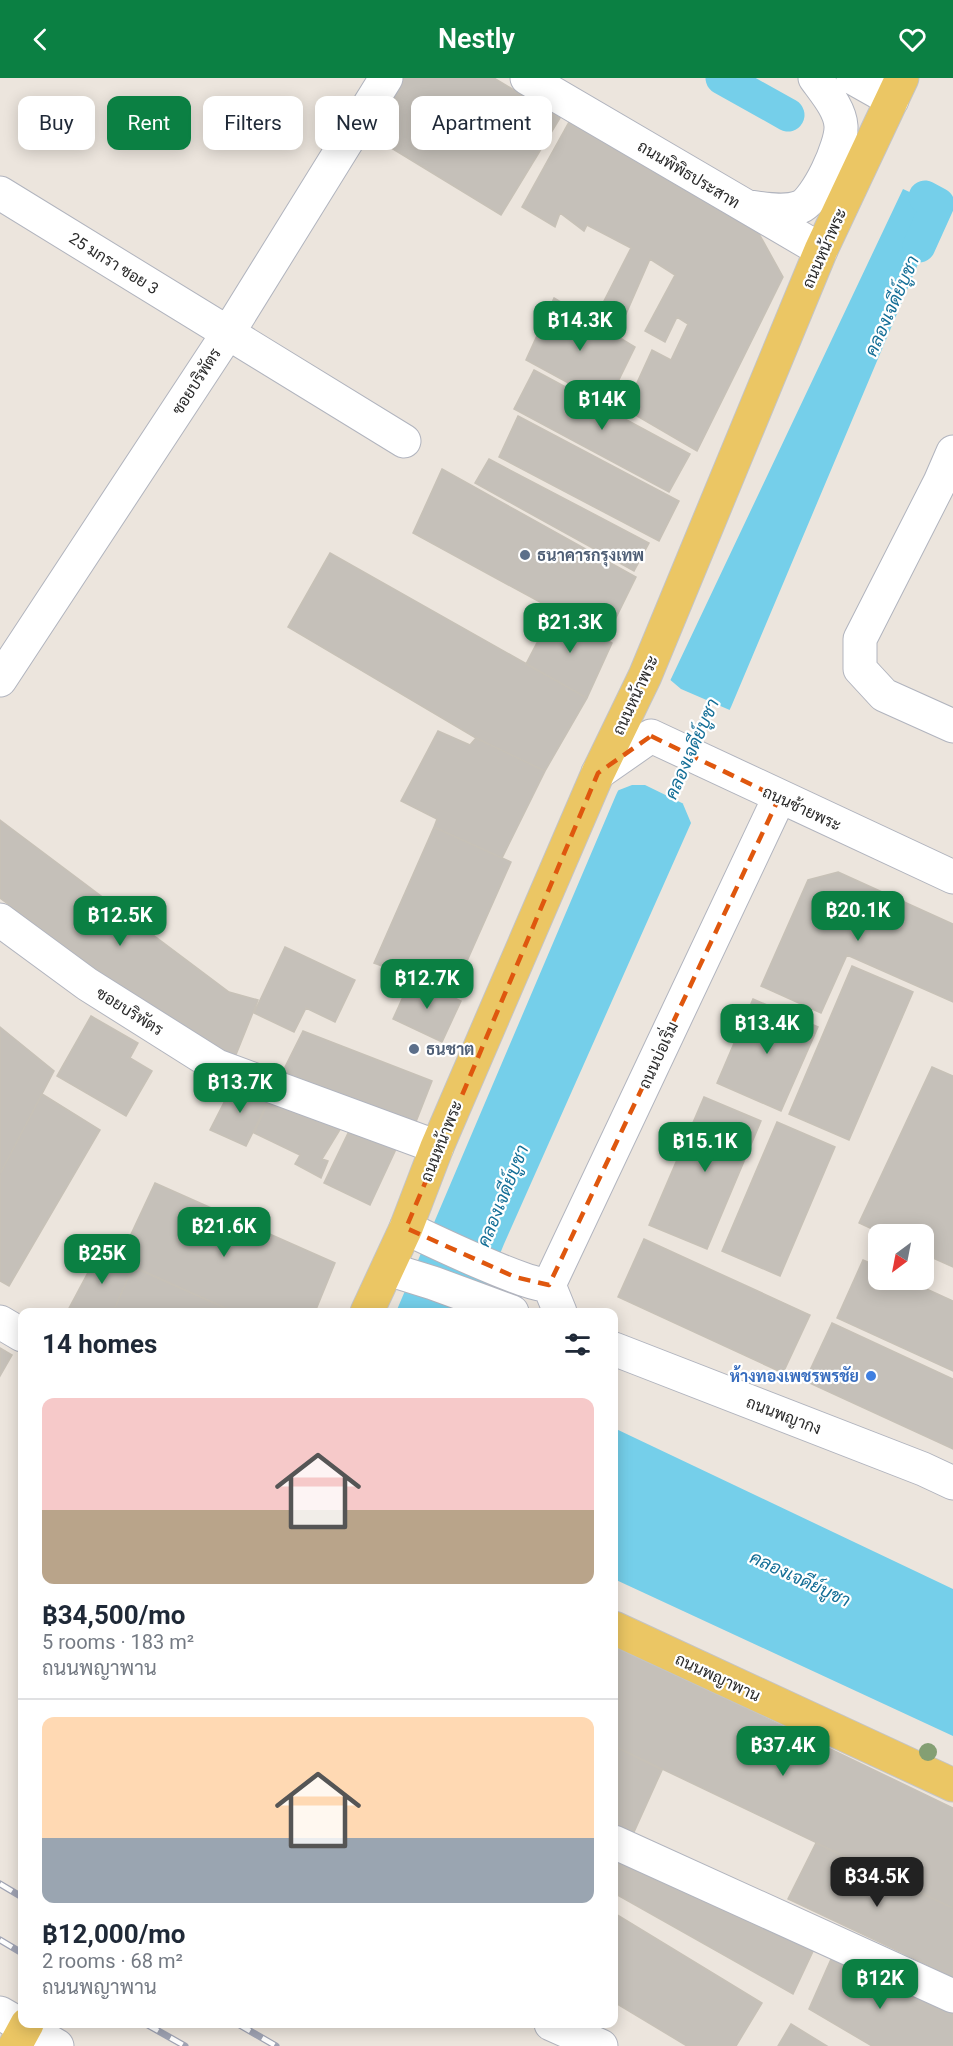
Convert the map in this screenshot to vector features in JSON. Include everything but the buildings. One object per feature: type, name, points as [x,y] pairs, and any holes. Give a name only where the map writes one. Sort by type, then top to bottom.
[{"type":"main road","name":"ถนนหน้าพระ","points":[[370,1308],[388,1269],[417,1233],[437,1147],[598,773],[645,676],[821,250],[897,89]]},
{"type":"main road","name":"ถนนพญาพาน","points":[[618,1630],[953,1785]]},
{"type":"street","name":"ซอยบริพัตร","points":[[0,680],[228,333],[386,78]]},
{"type":"street","name":"ถนนพิพิธประสาท","points":[[527,78],[821,250]]},
{"type":"street","points":[[744,207],[779,210],[801,207],[816,193],[836,150],[841,126],[834,106],[815,78]]},
{"type":"street","points":[[853,78],[897,89]]},
{"type":"street","name":"25 มกรา ซอย 3","points":[[0,193],[404,441]]},
{"type":"street","points":[[953,452],[946,485],[860,639],[860,669],[884,695],[953,726]]},
{"type":"street","points":[[598,773],[651,736],[645,676]]},
{"type":"street","name":"ถนนซ้ายพระ","points":[[651,736],[953,877]]},
{"type":"street","name":"ถนนบ่อเริ่ม","points":[[554,1299],[768,792]]},
{"type":"street","name":"ซอยบริพัตร","points":[[0,920],[87,984],[217,1066],[437,1147]]},
{"type":"street","points":[[417,1233],[542,1286],[554,1299]]},
{"type":"street","points":[[388,1269],[501,1308]]},
{"type":"street","points":[[0,1323],[18,1333]]},
{"type":"street","name":"ถนนพญากง","points":[[618,1351],[923,1469],[953,1483]]},
{"type":"street","points":[[618,1844],[953,1996]]},
{"type":"street","points":[[17,2028],[57,2046]]},
{"type":"street","points":[[561,2028],[601,2046]]},
{"type":"highlighted area","points":[[651,736],[779,798],[549,1285],[515,1277],[406,1228],[598,773]]},
{"type":"water","points":[[903,189],[942,207],[731,707],[683,804],[691,823],[478,1308],[398,1308],[616,795]]},
{"type":"water","points":[[618,1430],[953,1589],[953,1736],[618,1581]]},
{"type":"pier","points":[[668,678],[681,689],[732,711],[686,805],[645,785],[632,785],[614,792]]},
{"type":"waterway","name":"คลองเจดีย์บูชา","points":[[722,78],[788,115]]},
{"type":"waterway","name":"คลองเจดีย์บูชา","points":[[919,246],[938,204],[925,197]]},
{"type":"railway","points":[[0,1884],[18,1895]]},
{"type":"railway","points":[[0,1940],[18,1951]]},
{"type":"railway","points":[[153,2028],[185,2046]]},
{"type":"railway","points":[[245,2028],[276,2046]]},
{"type":"place","name":"ธนาคารกรุงเทพ","points":[[525,555]]},
{"type":"place","name":"ธนชาต","points":[[414,1049]]},
{"type":"place","name":"ห้างทองเพชรพรชัย","points":[[871,1376]]}]
